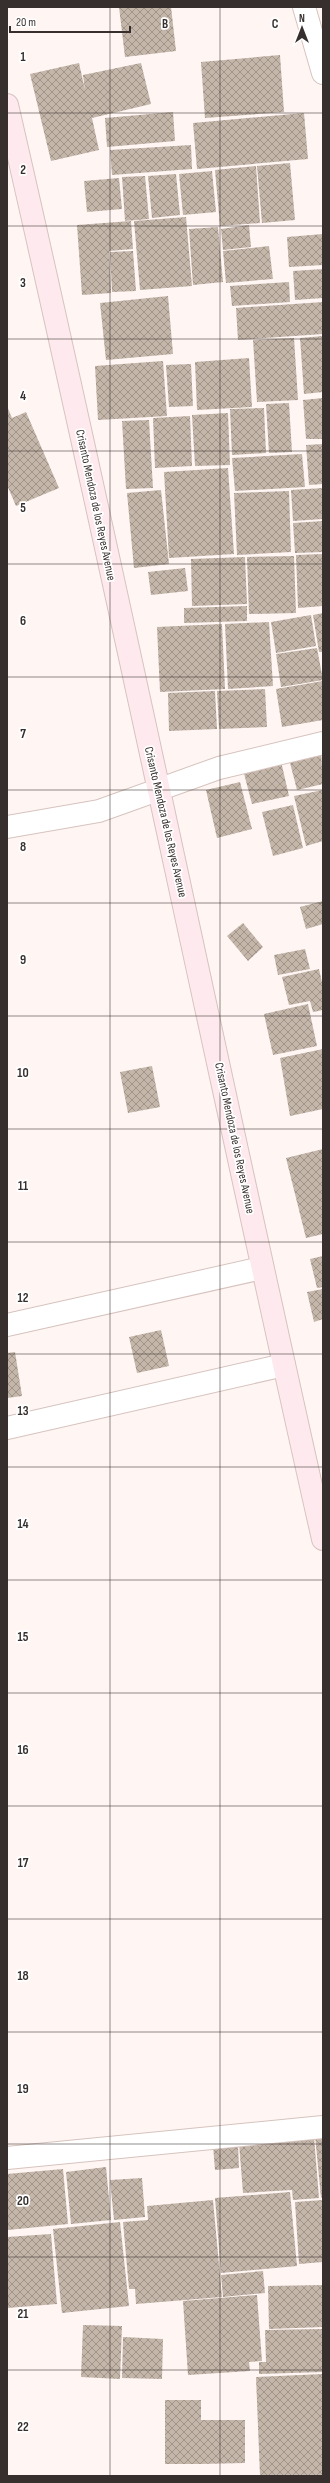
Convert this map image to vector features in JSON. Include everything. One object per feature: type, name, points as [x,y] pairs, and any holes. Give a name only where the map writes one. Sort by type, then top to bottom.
[{"type":"main road","name":"Crisanto Mendoza de los Reyes Avenue","points":[[7,105],[160,789],[262,1268],[323,1539]]},
{"type":"street","points":[[304,7],[323,73]]},
{"type":"street","points":[[7,828],[99,811],[219,768],[323,743]]},
{"type":"street","points":[[7,1326],[262,1268]]},
{"type":"street","points":[[7,1428],[284,1365]]},
{"type":"street","points":[[7,2158],[323,2127]]},
{"type":"building","points":[[119,7],[171,7],[176,51],[125,57]]},
{"type":"building","points":[[280,55],[284,112],[205,118],[201,62]]},
{"type":"building","points":[[79,63],[85,90],[83,75],[141,63],[151,104],[92,118],[99,150],[51,161],[30,74]]},
{"type":"building","points":[[173,112],[175,141],[107,147],[105,118]]},
{"type":"building","points":[[304,113],[308,159],[197,169],[193,123]]},
{"type":"building","points":[[191,145],[192,169],[112,175],[110,150]]},
{"type":"building","points":[[290,163],[295,220],[262,223],[257,166]]},
{"type":"building","points":[[256,166],[260,223],[220,226],[215,170]]},
{"type":"building","points":[[212,171],[216,212],[183,215],[179,174]]},
{"type":"building","points":[[176,174],[180,215],[152,218],[148,176]]},
{"type":"building","points":[[145,176],[149,219],[125,221],[122,177]]},
{"type":"building","points":[[119,178],[122,209],[87,212],[84,181]]},
{"type":"building","points":[[186,217],[192,286],[140,290],[134,221]]},
{"type":"building","points":[[131,221],[133,249],[109,251],[111,293],[82,295],[77,225]]},
{"type":"building","points":[[249,225],[251,247],[223,250],[221,229]]},
{"type":"building","points":[[218,227],[223,282],[193,285],[189,229]]},
{"type":"building","points":[[323,234],[323,265],[289,267],[287,237]]},
{"type":"building","points":[[269,246],[273,279],[226,283],[223,251]]},
{"type":"building","points":[[133,251],[136,291],[112,292],[110,252]]},
{"type":"building","points":[[323,269],[323,298],[295,300],[293,271]]},
{"type":"building","points":[[289,282],[290,302],[232,306],[230,286]]},
{"type":"building","points":[[168,296],[173,354],[106,360],[100,303]]},
{"type":"building","points":[[323,302],[323,334],[238,340],[236,308]]},
{"type":"building","points":[[323,336],[323,392],[304,394],[300,338]]},
{"type":"building","points":[[294,338],[298,400],[257,402],[253,340]]},
{"type":"building","points":[[249,358],[252,407],[197,410],[195,362]]},
{"type":"building","points":[[163,361],[167,416],[98,420],[95,366]]},
{"type":"building","points":[[191,364],[193,406],[169,407],[166,365]]},
{"type":"building","points":[[323,398],[323,439],[306,439],[303,400]]},
{"type":"building","points":[[289,403],[292,452],[269,453],[266,404]]},
{"type":"building","points":[[7,406],[12,418],[26,412],[59,488],[16,506],[7,485]]},
{"type":"building","points":[[264,408],[266,453],[232,455],[230,409]]},
{"type":"building","points":[[228,413],[230,465],[195,466],[192,415]]},
{"type":"building","points":[[190,416],[192,466],[155,468],[153,418]]},
{"type":"building","points":[[149,420],[153,488],[126,489],[122,421]]},
{"type":"building","points":[[323,444],[323,484],[309,485],[306,445]]},
{"type":"building","points":[[302,454],[305,487],[235,491],[232,458]]},
{"type":"building","points":[[228,468],[234,554],[169,558],[164,472]]},
{"type":"building","points":[[323,488],[323,519],[293,521],[291,490]]},
{"type":"building","points":[[161,490],[169,564],[134,568],[127,493]]},
{"type":"building","points":[[289,491],[291,552],[237,555],[234,493]]},
{"type":"building","points":[[323,521],[323,552],[295,553],[293,523]]},
{"type":"building","points":[[323,554],[323,606],[298,608],[296,555]]},
{"type":"building","points":[[294,556],[296,613],[249,614],[247,557]]},
{"type":"building","points":[[245,557],[247,604],[192,606],[191,559]]},
{"type":"building","points":[[185,568],[188,591],[151,595],[148,572]]},
{"type":"building","points":[[247,606],[247,621],[184,623],[184,608]]},
{"type":"building","points":[[323,613],[323,652],[319,652],[313,615]]},
{"type":"building","points":[[311,615],[316,646],[276,653],[271,622]]},
{"type":"building","points":[[269,622],[273,686],[228,689],[225,624]]},
{"type":"building","points":[[222,624],[225,689],[160,692],[157,627]]},
{"type":"building","points":[[317,648],[323,680],[281,687],[276,654]]},
{"type":"building","points":[[323,681],[323,720],[282,727],[276,689]]},
{"type":"building","points":[[265,689],[267,727],[219,729],[217,691]]},
{"type":"building","points":[[215,691],[217,729],[169,731],[168,693]]},
{"type":"building","points":[[321,750],[323,784],[297,790],[289,759]]},
{"type":"building","points":[[280,757],[289,796],[252,804],[242,766]]},
{"type":"building","points":[[240,782],[252,829],[217,838],[206,790]]},
{"type":"building","points":[[323,790],[323,841],[306,846],[294,796]]},
{"type":"building","points":[[293,805],[303,848],[273,856],[262,812]]},
{"type":"building","points":[[323,901],[323,924],[306,929],[300,907]]},
{"type":"building","points":[[243,923],[263,947],[248,961],[227,936]]},
{"type":"building","points":[[305,949],[310,969],[278,975],[274,955]]},
{"type":"building","points":[[319,969],[323,987],[323,1010],[313,1012],[310,1001],[289,1005],[282,977]]},
{"type":"building","points":[[308,1004],[317,1046],[273,1055],[264,1014]]},
{"type":"building","points":[[323,1049],[323,1109],[290,1116],[280,1058]]},
{"type":"building","points":[[152,1066],[160,1107],[128,1113],[120,1072]]},
{"type":"building","points":[[323,1149],[323,1234],[306,1238],[286,1158]]},
{"type":"building","points":[[323,1256],[323,1287],[317,1288],[310,1259]]},
{"type":"building","points":[[323,1289],[323,1319],[314,1322],[307,1292]]},
{"type":"building","points":[[161,1330],[169,1366],[137,1373],[129,1337]]},
{"type":"building","points":[[15,1352],[22,1396],[7,1398],[7,1353]]},
{"type":"building","points":[[323,2134],[323,2197],[321,2198],[315,2135]]},
{"type":"building","points":[[314,2137],[319,2198],[293,2200],[292,2190],[243,2193],[239,2143]]},
{"type":"building","points":[[238,2145],[239,2168],[215,2170],[213,2146]]},
{"type":"building","points":[[106,2167],[111,2220],[71,2224],[66,2172]]},
{"type":"building","points":[[63,2169],[68,2224],[8,2230],[7,2174]]},
{"type":"building","points":[[142,2178],[145,2217],[114,2220],[110,2180]]},
{"type":"building","points":[[290,2192],[297,2266],[221,2273],[215,2198]]},
{"type":"building","points":[[213,2200],[222,2297],[136,2304],[135,2289],[129,2289],[123,2222],[148,2220],[147,2206]]},
{"type":"building","points":[[323,2200],[323,2262],[299,2264],[295,2202]]},
{"type":"building","points":[[120,2222],[129,2306],[62,2313],[53,2229]]},
{"type":"building","points":[[51,2234],[57,2304],[7,2308],[7,2237]]},
{"type":"building","points":[[263,2271],[265,2293],[223,2297],[221,2275]]},
{"type":"building","points":[[323,2285],[323,2327],[269,2329],[268,2286]]},
{"type":"building","points":[[257,2295],[262,2361],[249,2362],[250,2371],[188,2375],[183,2301]]},
{"type":"building","points":[[83,2325],[122,2326],[120,2379],[81,2377]]},
{"type":"building","points":[[323,2329],[323,2372],[259,2374],[259,2362],[266,2362],[265,2330]]},
{"type":"building","points":[[123,2337],[163,2339],[162,2379],[122,2378]]},
{"type":"building","points":[[323,2374],[323,2476],[260,2476],[256,2377]]},
{"type":"building","points":[[165,2400],[201,2400],[201,2420],[245,2420],[245,2463],[165,2464]]}]
